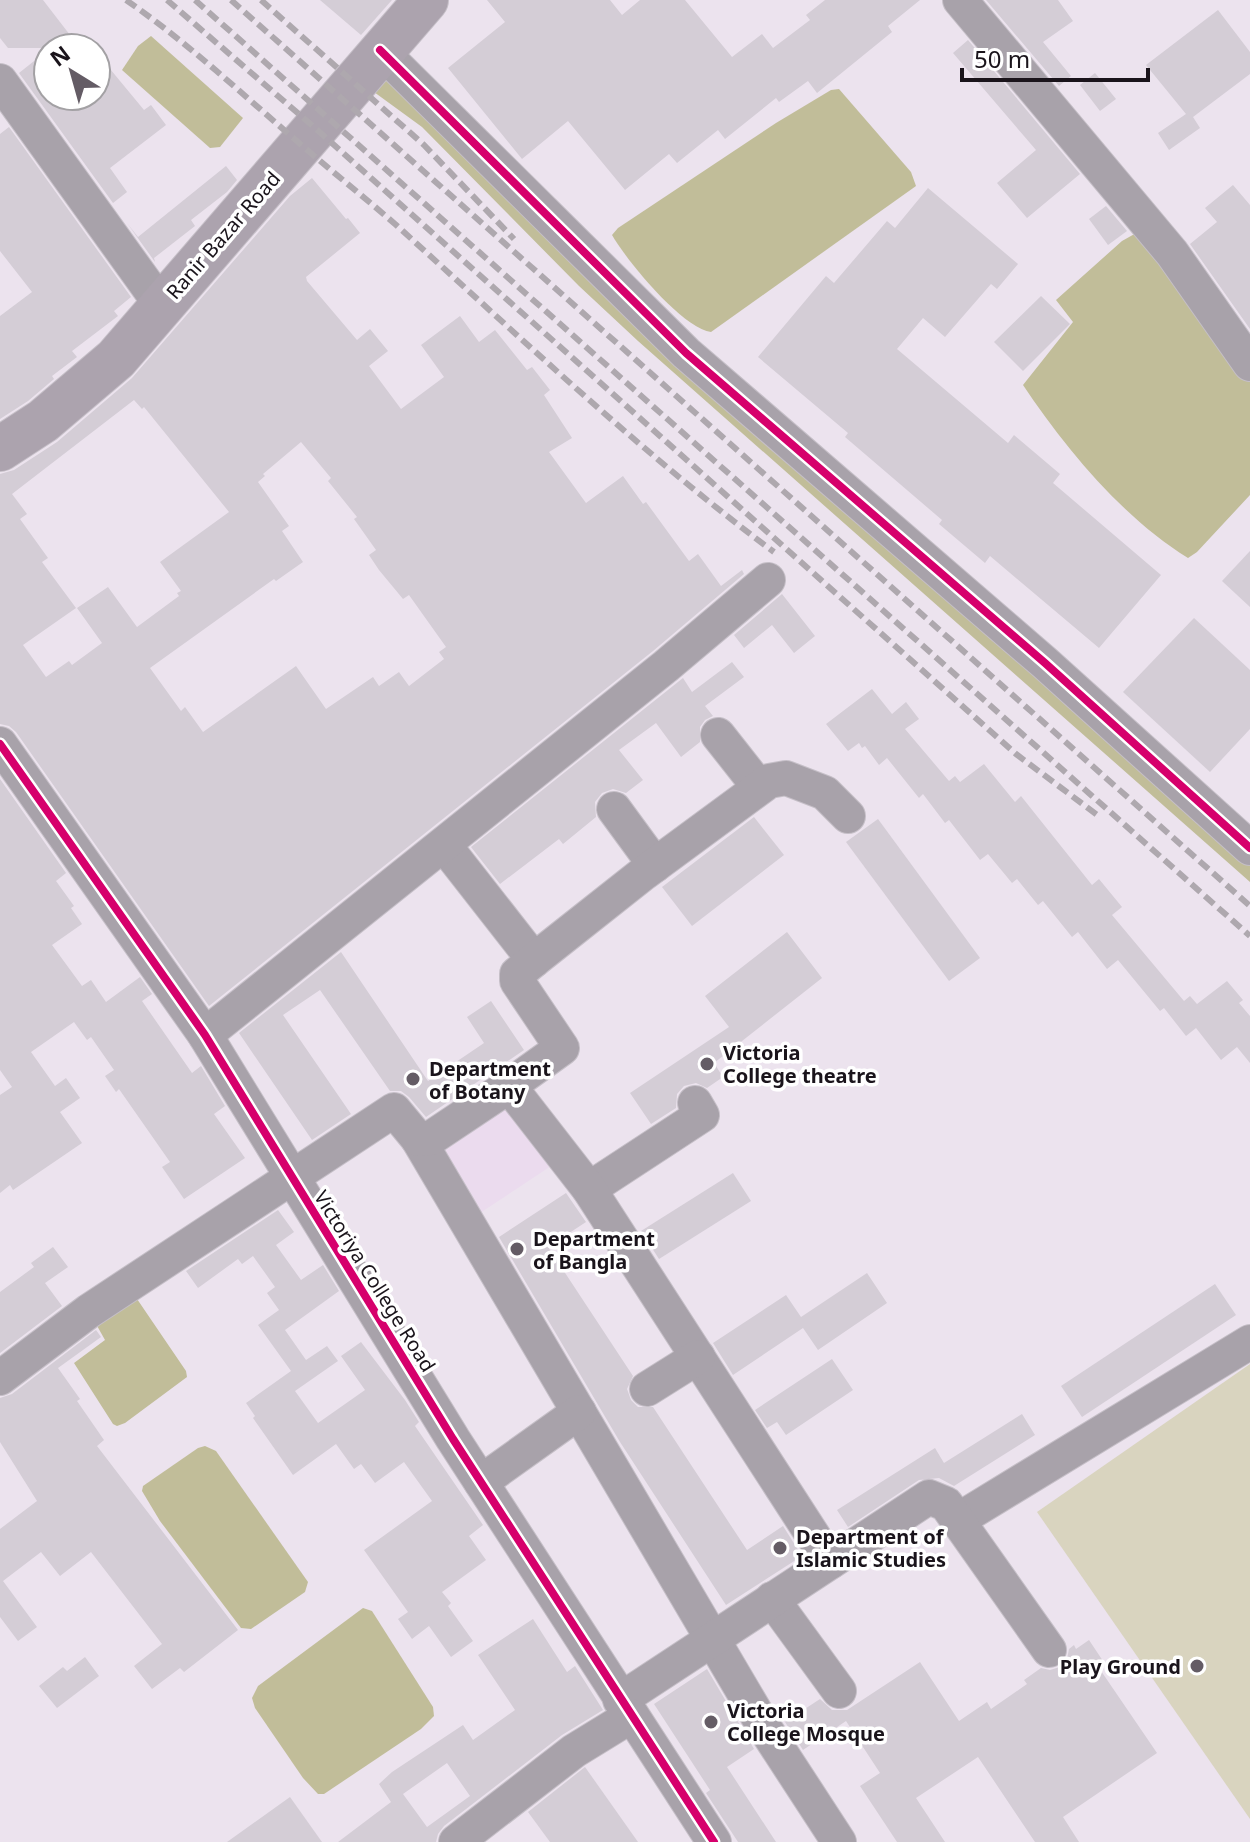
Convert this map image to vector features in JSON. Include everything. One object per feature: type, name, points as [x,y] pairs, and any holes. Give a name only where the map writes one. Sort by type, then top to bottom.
[{"type":"main road","name":"Ranir Bazar Road","points":[[0,449],[43,421],[116,359],[426,0]]},
{"type":"street","points":[[960,0],[1172,253],[1250,364]]},
{"type":"street","points":[[380,50],[686,353],[1045,663],[1250,848]]},
{"type":"street","points":[[0,81],[162,306]]},
{"type":"street","points":[[205,1035],[444,845],[768,580]]},
{"type":"street","points":[[718,735],[759,787]]},
{"type":"street","name":"Victoriya College Road","points":[[0,744],[205,1035],[481,1482],[714,1842]]},
{"type":"street","points":[[418,1139],[431,1138],[562,1048],[517,981],[517,974],[655,865],[759,787],[776,779],[786,778],[825,793],[848,816]]},
{"type":"street","points":[[614,809],[655,865]]},
{"type":"street","points":[[444,845],[534,960]]},
{"type":"street","points":[[509,1086],[589,1189],[830,1562]]},
{"type":"street","points":[[589,1189],[702,1115],[695,1103]]},
{"type":"street","points":[[0,1378],[89,1311],[394,1110],[418,1139],[766,1730],[839,1842]]},
{"type":"street","points":[[958,1520],[1250,1342]]},
{"type":"street","points":[[647,1389],[698,1357]]},
{"type":"street","points":[[481,1482],[579,1412]]},
{"type":"street","points":[[456,1842],[574,1751],[711,1638],[929,1497],[946,1504],[1049,1650]]},
{"type":"street","points":[[772,1599],[839,1691]]},
{"type":"shaded area","points":[[151,36],[243,118],[220,147],[210,148],[122,70],[138,46]]},
{"type":"shaded area","points":[[380,74],[1250,860],[1250,882],[638,341],[579,286],[422,127],[374,92]]},
{"type":"shaded area","points":[[839,89],[911,172],[916,186],[711,332],[699,328],[656,292],[612,235],[776,123],[831,90]]},
{"type":"shaded area","points":[[1138,232],[1250,376],[1250,495],[1188,558],[1141,523],[1097,480],[1057,433],[1023,385],[1073,322],[1056,300],[1122,241]]},
{"type":"shaded area","points":[[507,1098],[551,1166],[474,1217],[430,1149]]},
{"type":"shaded area","points":[[135,1296],[187,1377],[117,1426],[74,1363],[105,1340],[96,1324]]},
{"type":"shaded area","name":"Play Ground","points":[[1250,1364],[1250,1819],[1037,1512]]},
{"type":"shaded area","points":[[205,1446],[216,1451],[308,1582],[305,1592],[251,1629],[241,1628],[160,1521],[142,1491],[143,1486]]},
{"type":"shaded area","points":[[363,1608],[372,1611],[433,1707],[434,1716],[421,1729],[324,1794],[318,1794],[303,1778],[255,1708],[252,1698],[258,1686]]},
{"type":"building","points":[[0,0],[43,0],[68,32],[32,32],[32,48],[8,48],[0,38]]},
{"type":"building","points":[[320,0],[392,0],[361,35]]},
{"type":"building","points":[[487,0],[610,0],[622,15],[640,0],[685,0],[732,57],[762,34],[773,48],[810,20],[806,15],[825,0],[920,0],[888,26],[892,32],[817,93],[808,81],[779,102],[776,98],[725,139],[718,130],[677,163],[669,154],[625,190],[568,121],[522,159],[448,68],[505,22]]},
{"type":"building","points":[[986,0],[1058,0],[1073,21],[1043,42],[1071,76],[1059,86]]},
{"type":"building","points":[[1218,10],[1250,52],[1250,74],[1193,117],[1200,128],[1169,150],[1158,133],[1186,114],[1146,65]]},
{"type":"building","points":[[968,40],[1080,174],[1027,218],[997,183],[1036,150],[953,53]]},
{"type":"building","points":[[32,63],[32,91],[19,73]]},
{"type":"building","points":[[112,71],[144,110],[151,105],[166,125],[110,168],[127,192],[113,203],[47,112],[112,112]]},
{"type":"building","points":[[1095,73],[1116,99],[1100,111],[1080,85]]},
{"type":"building","points":[[9,127],[131,297],[114,311],[118,316],[72,351],[77,357],[52,376],[54,379],[0,419],[0,316],[32,292],[0,251],[0,134]]},
{"type":"building","points":[[226,166],[237,180],[227,192],[191,220],[195,226],[154,258],[155,262],[127,223],[138,237]]},
{"type":"building","points":[[312,178],[360,233],[306,277],[357,340],[370,329],[388,351],[369,366],[401,409],[444,377],[421,345],[460,316],[479,342],[495,330],[527,370],[532,367],[550,390],[544,395],[572,438],[549,452],[586,503],[623,476],[689,561],[698,554],[721,586],[742,570],[744,574],[653,651],[209,1006],[16,732],[0,724],[0,474],[14,470],[57,442],[132,378],[290,196]],"holes":[[[134,400],[142,409],[144,407],[229,512],[160,562],[181,591],[177,593],[179,596],[137,627],[108,587],[77,608],[102,643],[72,665],[69,661],[46,677],[23,645],[76,608],[42,562],[48,558],[20,519],[27,514],[12,494]],[[301,442],[331,478],[328,481],[357,517],[354,519],[376,550],[369,555],[379,570],[403,599],[409,595],[446,647],[439,652],[444,659],[409,686],[399,672],[379,686],[373,677],[326,709],[296,666],[203,732],[185,707],[181,711],[150,668],[274,579],[276,581],[303,562],[282,531],[289,526],[258,482],[265,476],[263,474]]]},
{"type":"building","points":[[1233,185],[1250,205],[1250,329],[1190,244],[1217,222],[1205,208]]},
{"type":"building","points":[[928,188],[1018,264],[997,289],[991,284],[945,337],[923,318],[897,349],[1008,443],[1014,435],[1060,474],[1053,483],[1161,575],[1099,648],[990,556],[985,563],[939,524],[942,520],[845,437],[848,433],[758,357],[826,276],[834,283],[887,221],[895,228]]},
{"type":"building","points":[[1106,206],[1127,231],[1108,245],[1089,219]]},
{"type":"building","points":[[1041,296],[1070,324],[1023,371],[994,342]]},
{"type":"building","points":[[1250,551],[1250,607],[1222,581]]},
{"type":"building","points":[[782,594],[815,636],[794,653],[772,625],[744,648],[734,635]]},
{"type":"building","points":[[1194,618],[1250,670],[1250,729],[1210,772],[1123,692]]},
{"type":"building","points":[[732,662],[744,677],[705,706],[713,716],[700,727],[700,742],[681,757],[656,723],[619,750],[643,780],[626,793],[613,789],[602,793],[595,802],[596,817],[563,844],[559,839],[500,884],[471,847],[683,678],[692,692]]},
{"type":"building","points":[[872,689],[892,714],[906,702],[919,719],[905,729],[949,781],[955,776],[960,782],[984,764],[1015,802],[1021,796],[1092,885],[1099,879],[1122,907],[1112,915],[1184,1001],[1190,996],[1197,1004],[1227,981],[1243,1000],[1239,1003],[1250,1016],[1250,1063],[1237,1047],[1221,1060],[1196,1028],[1186,1036],[1164,1008],[1160,1011],[1118,960],[1107,969],[1078,932],[1072,937],[1043,901],[1038,905],[1017,879],[1012,883],[988,854],[980,860],[949,820],[945,823],[923,794],[919,798],[887,758],[879,765],[865,746],[862,748],[859,743],[848,751],[826,724]]},
{"type":"building","points":[[0,779],[66,873],[56,881],[74,906],[71,908],[82,924],[52,945],[82,986],[91,980],[106,1002],[140,977],[152,994],[142,1001],[192,1073],[201,1066],[225,1106],[214,1114],[245,1158],[184,1199],[162,1167],[170,1162],[119,1089],[116,1092],[105,1076],[114,1070],[91,1037],[87,1040],[74,1022],[31,1052],[55,1086],[66,1078],[80,1098],[60,1112],[82,1143],[13,1190],[10,1185],[0,1193],[0,1095],[12,1087],[0,1070]]},
{"type":"building","points":[[754,817],[784,855],[692,926],[662,887]]},
{"type":"building","points":[[878,819],[980,958],[949,981],[846,842]]},
{"type":"building","points":[[787,932],[822,978],[714,1063],[723,1077],[707,1088],[696,1083],[684,1086],[677,1094],[676,1108],[651,1124],[630,1093],[729,1027],[705,996]]},
{"type":"building","points":[[341,952],[428,1081],[484,1043],[467,1017],[491,1001],[524,1050],[426,1117],[401,1091],[390,1091],[320,990],[283,1015],[351,1114],[312,1140],[239,1033]]},
{"type":"building","points":[[733,1173],[751,1201],[659,1259],[641,1231]]},
{"type":"building","points":[[566,1193],[586,1222],[548,1247],[633,1376],[627,1389],[631,1400],[638,1407],[653,1407],[747,1550],[783,1526],[802,1556],[726,1605],[620,1442],[499,1237]]},
{"type":"building","points":[[278,1210],[294,1232],[276,1245],[301,1280],[323,1265],[339,1291],[285,1330],[306,1360],[327,1346],[338,1361],[295,1391],[318,1423],[365,1390],[341,1356],[361,1342],[405,1400],[419,1422],[415,1426],[483,1525],[469,1536],[486,1560],[442,1592],[451,1603],[448,1606],[473,1641],[451,1657],[429,1626],[412,1639],[398,1619],[408,1612],[364,1550],[432,1501],[404,1462],[375,1483],[361,1464],[354,1469],[336,1444],[293,1475],[246,1403],[291,1371],[258,1325],[279,1310],[267,1293],[275,1287],[253,1256],[242,1264],[238,1259],[198,1288],[186,1271]]},
{"type":"building","points":[[53,1247],[68,1267],[45,1283],[62,1306],[0,1353],[0,1292],[34,1267],[31,1263]]},
{"type":"building","points":[[867,1273],[887,1303],[818,1350],[803,1328],[733,1375],[713,1343],[786,1295],[801,1317]]},
{"type":"building","points":[[1215,1284],[1236,1315],[1082,1417],[1061,1386]]},
{"type":"building","points":[[96,1330],[101,1337],[58,1368],[104,1440],[97,1446],[238,1630],[184,1672],[180,1668],[152,1689],[134,1666],[162,1644],[91,1552],[60,1576],[41,1552],[3,1581],[37,1627],[18,1641],[0,1617],[0,1529],[37,1501],[0,1442],[0,1398],[12,1394]]},
{"type":"building","points":[[832,1359],[853,1390],[786,1435],[777,1422],[767,1428],[755,1410]]},
{"type":"building","points":[[1022,1414],[1035,1435],[954,1486],[939,1478],[919,1480],[848,1527],[837,1510],[935,1448],[944,1463]]},
{"type":"building","points":[[533,1619],[567,1672],[575,1666],[603,1710],[562,1735],[444,1826],[436,1842],[338,1842],[391,1802],[379,1784],[392,1772],[463,1725],[473,1740],[515,1710],[478,1655]],"holes":[[[447,1763],[470,1796],[427,1827],[403,1794]]]},
{"type":"building","points":[[1089,1640],[1105,1664],[1099,1668],[1157,1753],[1063,1817],[1079,1842],[1035,1842],[978,1757],[916,1798],[945,1842],[897,1842],[860,1786],[880,1773],[846,1721],[803,1750],[785,1722],[820,1699],[832,1710],[847,1710],[920,1662],[959,1721],[987,1702],[991,1709],[1027,1684],[1024,1680],[1041,1668],[1050,1670],[1060,1667],[1067,1659],[1069,1649],[1074,1645],[1076,1649]]},
{"type":"building","points":[[85,1657],[99,1676],[57,1708],[39,1686],[63,1667],[67,1671]]},
{"type":"building","name":"Victoria College Mosque","points":[[707,1669],[754,1749],[727,1767],[776,1842],[738,1842],[706,1793],[710,1790],[654,1704]]},
{"type":"building","points":[[585,1767],[638,1842],[550,1842],[528,1812]]},
{"type":"building","points":[[290,1797],[322,1842],[227,1842]]},
{"type":"railway","points":[[126,0],[192,51],[383,214],[628,434],[774,552]]},
{"type":"railway","points":[[167,0],[315,128],[1016,754],[1100,817]]},
{"type":"railway","points":[[195,0],[1250,936]]},
{"type":"railway","points":[[231,0],[1250,906]]},
{"type":"railway","points":[[261,0],[424,145],[514,239]]},
{"type":"cycle path","points":[[380,50],[686,353],[1045,663],[1250,848]]},
{"type":"cycle path","points":[[0,744],[205,1035],[453,1439],[714,1842]]},
{"type":"place","name":"Victoria College theatre","points":[[707,1064]]},
{"type":"place","name":"Department of Botany","points":[[413,1079]]},
{"type":"place","name":"Department of Bangla","points":[[517,1249]]},
{"type":"place","name":"Department of Islamic Studies","points":[[780,1548]]},
{"type":"place","name":"Play Ground","points":[[1197,1666]]},
{"type":"place","name":"Victoria College Mosque","points":[[711,1722]]}]
